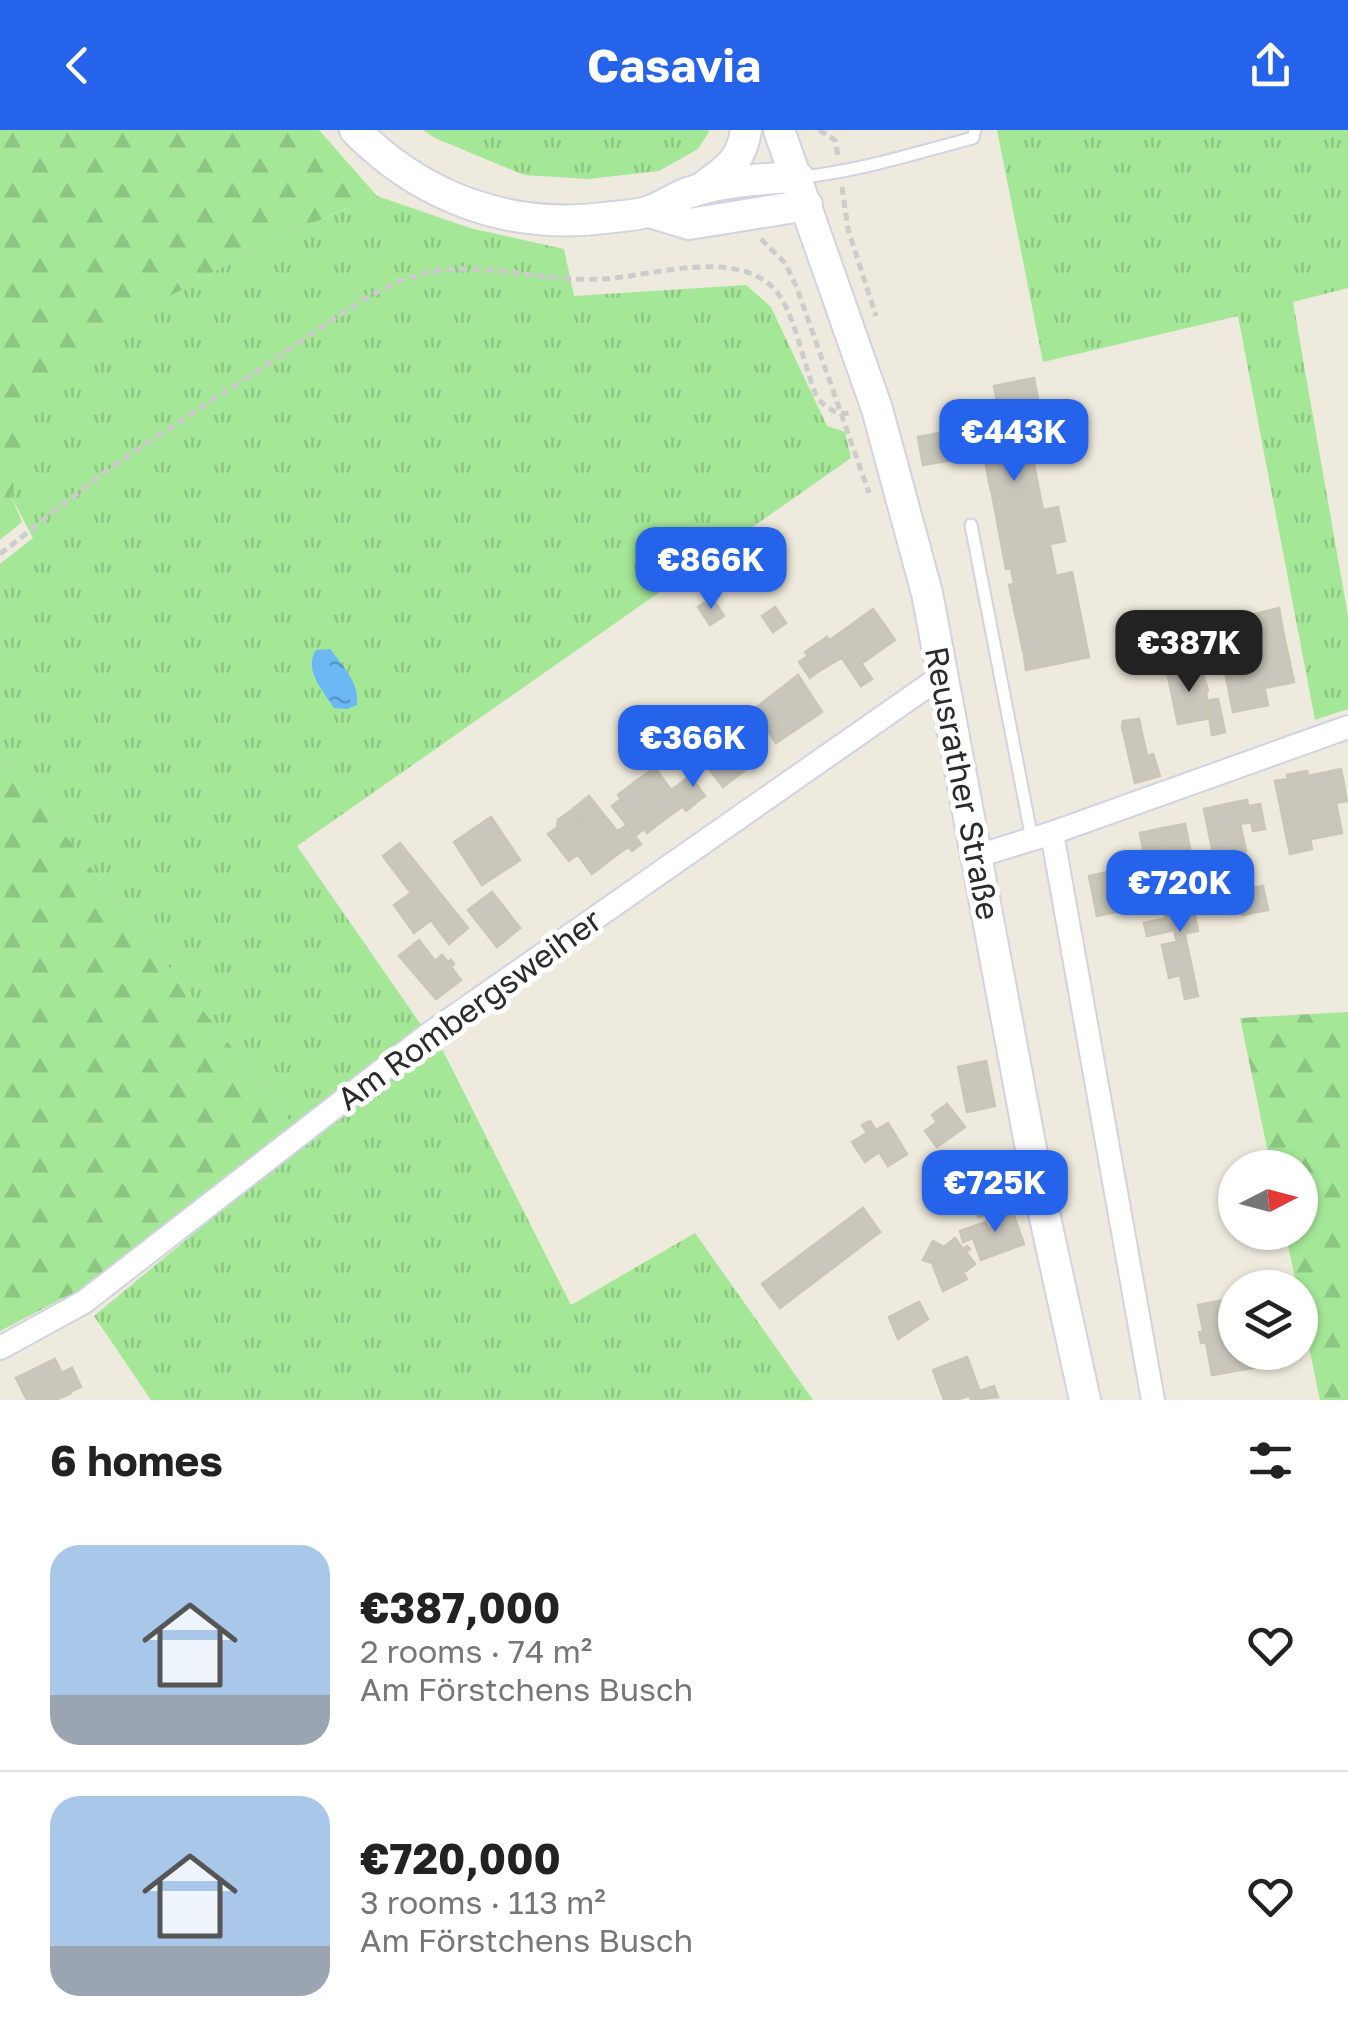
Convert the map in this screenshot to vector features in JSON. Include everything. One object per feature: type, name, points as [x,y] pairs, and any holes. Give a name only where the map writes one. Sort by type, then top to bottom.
[{"type":"main road","points":[[355,130],[379,154],[415,180],[474,207],[538,219],[585,220],[648,212],[696,191],[732,166],[743,150],[746,130]]},
{"type":"main road","name":"Reusrather Straße","points":[[779,130],[885,435],[927,593],[1038,1181],[1085,1400]]},
{"type":"main road","points":[[696,191],[754,180],[803,191]]},
{"type":"main road","points":[[648,212],[689,224],[756,216],[803,191]]},
{"type":"street","name":"Am Rombergsweiher","points":[[0,1348],[84,1302],[429,1034],[943,675]]},
{"type":"street","points":[[978,856],[1348,726]]},
{"type":"street","points":[[1042,836],[1153,1400]]},
{"type":"lane","points":[[803,191],[840,173],[972,138],[974,130]]},
{"type":"lane","points":[[972,525],[1042,836]]},
{"type":"path","points":[[819,130],[835,140],[848,229],[876,316]]},
{"type":"path","points":[[0,554],[107,471],[299,343],[392,286],[433,272],[467,270],[578,280],[710,267],[758,274],[770,282],[784,303],[817,398],[827,408],[842,414],[797,288],[785,263],[756,234],[756,216]]},
{"type":"green space","points":[[0,130],[319,130],[377,196],[268,242],[128,319],[37,402],[11,496],[22,522],[0,540]]},
{"type":"green space","points":[[423,130],[710,130],[698,149],[659,171],[588,179],[524,175]]},
{"type":"green space","points":[[997,130],[1348,130],[1348,288],[1293,302],[1348,616],[1348,709],[1315,720],[1238,316],[1043,362]]},
{"type":"green space","points":[[377,196],[470,228],[564,249],[574,296],[746,285],[771,307],[827,426],[845,432],[851,458],[297,846],[424,1029],[293,1125],[0,752],[0,564],[33,538],[11,496],[36,402],[127,319],[268,242]]},
{"type":"green space","points":[[0,752],[293,1125],[81,1289],[0,1331]]},
{"type":"green space","points":[[1348,1012],[1348,1400],[1320,1400],[1314,1370],[1318,1370],[1318,1270],[1293,1270],[1289,1250],[1318,1250],[1318,1150],[1267,1150],[1240,1018]]},
{"type":"green space","points":[[439,1043],[571,1305],[695,1233],[813,1400],[151,1400],[94,1316],[304,1142]]},
{"type":"water","points":[[330,649],[356,689],[357,705],[347,709],[334,708],[313,672],[316,650]]},
{"type":"building","points":[[1034,378],[1044,431],[1028,434],[1035,469],[1011,473],[994,386]]},
{"type":"building","points":[[986,425],[989,440],[962,445],[964,458],[923,465],[918,437]]},
{"type":"building","points":[[1004,438],[1011,473],[988,477],[982,441]]},
{"type":"building","points":[[1035,469],[1039,490],[993,499],[988,477]]},
{"type":"building","points":[[1039,490],[1056,576],[1072,572],[1086,642],[1024,655],[1009,585],[1014,584],[1011,568],[1006,569],[993,499]]},
{"type":"building","points":[[1058,507],[1065,541],[1050,544],[1043,510]]},
{"type":"building","points":[[755,569],[765,583],[754,590],[744,576]]},
{"type":"building","points":[[712,598],[724,616],[710,625],[698,607]]},
{"type":"building","points":[[775,607],[786,623],[773,632],[762,616]]},
{"type":"building","points":[[1279,608],[1283,631],[1243,640],[1239,618]]},
{"type":"building","points":[[873,609],[895,640],[865,661],[860,654],[846,664],[830,640]]},
{"type":"building","points":[[1283,631],[1294,682],[1264,688],[1253,637]]},
{"type":"building","points":[[827,637],[841,658],[819,671],[805,652]]},
{"type":"building","points":[[1254,638],[1268,705],[1233,712],[1220,645]]},
{"type":"building","points":[[1086,642],[1089,657],[1026,670],[1024,655]]},
{"type":"building","points":[[860,654],[872,679],[861,686],[846,664]]},
{"type":"building","points":[[808,656],[819,671],[810,678],[799,662]]},
{"type":"building","points":[[1200,666],[1211,718],[1178,724],[1167,672]]},
{"type":"building","points":[[798,675],[822,712],[776,743],[753,710]]},
{"type":"building","points":[[1218,699],[1225,732],[1212,735],[1207,701]]},
{"type":"building","points":[[726,717],[752,754],[743,761],[715,724]]},
{"type":"building","points":[[1139,719],[1147,756],[1153,754],[1160,776],[1135,783],[1122,727],[1123,721]]},
{"type":"building","points":[[715,724],[748,768],[723,787],[689,743]]},
{"type":"building","points":[[655,768],[683,806],[665,819],[636,781]]},
{"type":"building","points":[[1341,769],[1347,801],[1336,803],[1342,833],[1311,839],[1297,773],[1307,771],[1308,776]]},
{"type":"building","points":[[1297,773],[1312,849],[1290,854],[1275,781]]},
{"type":"building","points":[[690,776],[705,796],[695,803],[681,783]]},
{"type":"building","points":[[636,781],[665,819],[647,833],[618,795]]},
{"type":"building","points":[[681,783],[696,803],[686,811],[671,790]]},
{"type":"building","points":[[589,796],[629,846],[610,860],[574,808]]},
{"type":"building","points":[[621,799],[644,829],[635,836],[612,806]]},
{"type":"building","points":[[1247,800],[1251,822],[1240,824],[1236,802]]},
{"type":"building","points":[[1236,802],[1242,833],[1225,837],[1224,830],[1209,834],[1204,809]]},
{"type":"building","points":[[1260,804],[1265,829],[1253,831],[1248,806]]},
{"type":"building","points":[[572,810],[610,860],[592,874],[557,826],[558,820]]},
{"type":"building","points":[[491,817],[520,860],[482,885],[454,842]]},
{"type":"building","points":[[1185,824],[1191,880],[1173,883],[1163,828]]},
{"type":"building","points":[[627,825],[641,844],[632,851],[618,831]]},
{"type":"building","points":[[558,827],[578,854],[569,861],[548,834]]},
{"type":"building","points":[[1163,828],[1173,883],[1151,888],[1140,833]]},
{"type":"building","points":[[1224,830],[1225,837],[1242,833],[1246,851],[1214,858],[1209,834]]},
{"type":"building","points":[[400,843],[468,928],[449,944],[431,920],[414,933],[394,905],[411,893],[383,856]]},
{"type":"building","points":[[1128,868],[1137,907],[1097,916],[1089,876]]},
{"type":"building","points":[[1263,886],[1268,910],[1242,915],[1236,891]]},
{"type":"building","points":[[492,892],[520,928],[497,947],[468,910]]},
{"type":"building","points":[[1178,901],[1181,915],[1166,919],[1163,904]]},
{"type":"building","points":[[1193,906],[1198,931],[1186,933],[1181,908]]},
{"type":"building","points":[[1181,915],[1184,928],[1147,936],[1144,923]]},
{"type":"building","points":[[1184,928],[1186,940],[1177,942],[1174,930]]},
{"type":"building","points":[[419,940],[435,961],[442,955],[448,962],[451,960],[451,967],[461,980],[436,999],[399,956]]},
{"type":"building","points":[[1186,940],[1198,996],[1185,999],[1180,975],[1169,978],[1162,945]]},
{"type":"building","points":[[986,1061],[995,1106],[967,1112],[958,1067]]},
{"type":"building","points":[[947,1104],[965,1127],[937,1147],[925,1131],[937,1122],[932,1115]]},
{"type":"building","points":[[870,1121],[876,1130],[888,1123],[907,1154],[888,1166],[879,1152],[865,1162],[852,1142],[867,1133],[862,1125]]},
{"type":"building","points":[[1004,1185],[1010,1205],[978,1217],[975,1207]]},
{"type":"building","points":[[1010,1205],[1024,1244],[981,1260],[973,1238],[963,1242],[960,1231],[986,1222],[989,1228],[998,1225],[993,1212]]},
{"type":"building","points":[[863,1208],[880,1232],[780,1308],[762,1284]]},
{"type":"building","points":[[955,1238],[963,1249],[970,1249],[966,1252],[975,1264],[963,1273],[967,1279],[943,1291],[932,1263],[923,1260],[933,1241],[944,1247]]},
{"type":"building","points":[[1218,1301],[1218,1370],[1241,1370],[1212,1375],[1206,1342],[1201,1343],[1198,1305]]},
{"type":"building","points":[[919,1302],[928,1319],[898,1339],[889,1317]]},
{"type":"building","points":[[967,1357],[980,1392],[944,1400],[933,1370]]},
{"type":"building","points":[[55,1359],[71,1393],[55,1400],[27,1400],[16,1378]]},
{"type":"building","points":[[72,1368],[81,1387],[70,1392],[61,1373]]},
{"type":"building","points":[[994,1386],[998,1397],[971,1400],[969,1395]]}]
